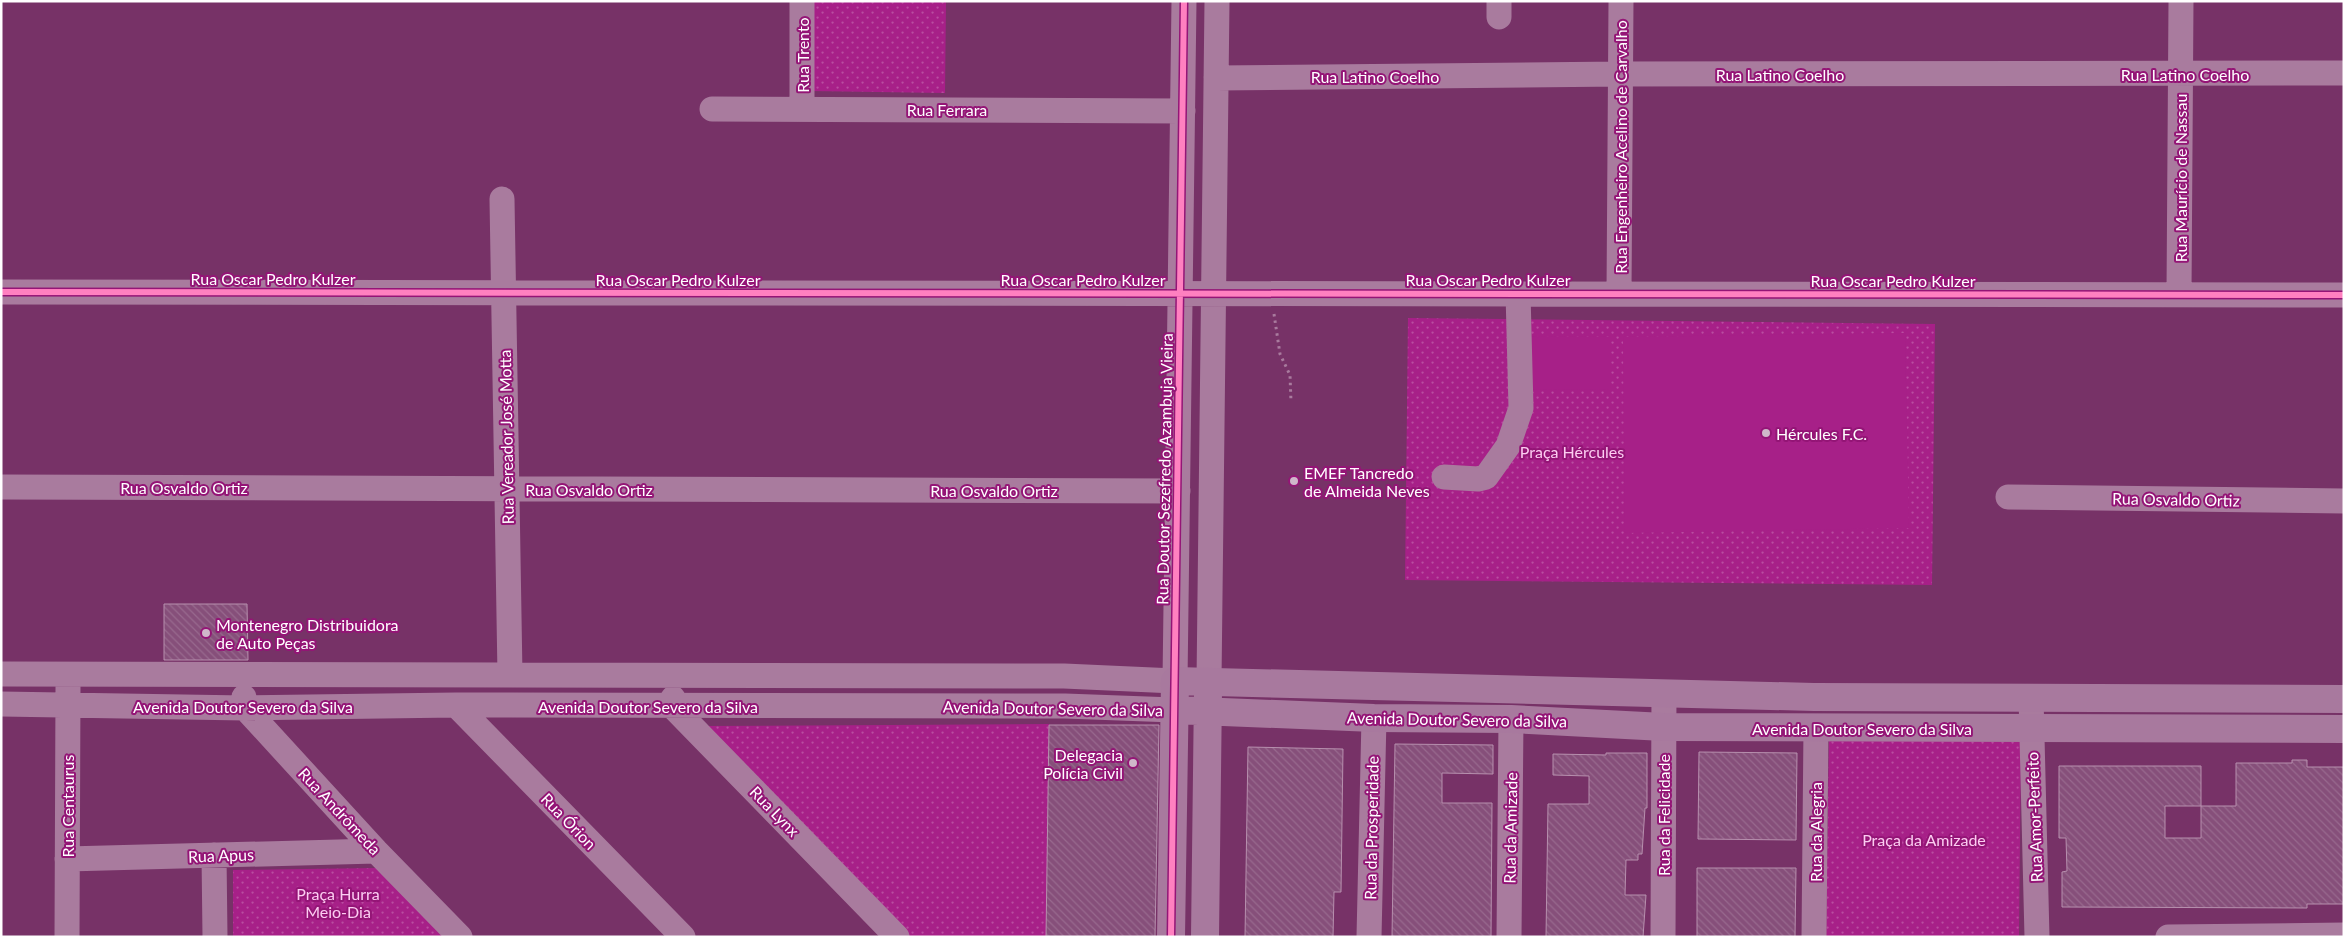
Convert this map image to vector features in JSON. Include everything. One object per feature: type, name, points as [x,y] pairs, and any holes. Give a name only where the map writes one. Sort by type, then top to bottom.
[{"type":"main road","name":"Avenida Doutor Severo da Silva","points":[[1175,680],[1814,697],[2344,699]]},
{"type":"main road","name":"Rua Doutor Sezefredo Azambuja Vieira","points":[[1172,926],[1175,680]]},
{"type":"main road","points":[[1172,926],[1205,927],[1209,681]]},
{"type":"main road","name":"Avenida Doutor Severo da Silva","points":[[1174,710],[1374,718],[1511,719],[1664,727],[2344,730]]},
{"type":"street","name":"Rua Trento","points":[[802,1],[802,109]]},
{"type":"street","name":"Rua Doutor Sezefredo Azambuja Vieira","points":[[1175,680],[1184,1]]},
{"type":"street","points":[[1209,681],[1216,1]]},
{"type":"street","name":"Rua Engenheiro Acelino de Carvalho","points":[[1619,293],[1621,1]]},
{"type":"street","name":"Rua Maurício de Nassau","points":[[2179,294],[2181,1]]},
{"type":"street","name":"Rua Latino Coelho","points":[[1216,78],[1621,74],[2344,73]]},
{"type":"street","name":"Rua Ferrara","points":[[712,109],[1183,110]]},
{"type":"street","name":"Rua Vereador José Motta","points":[[502,199],[510,675]]},
{"type":"street","name":"Rua Oscar Pedro Kulzer","points":[[1,292],[2344,295]]},
{"type":"street","points":[[1444,477],[1478,479],[1486,477],[1508,446],[1521,408],[1518,293]]},
{"type":"street","name":"Rua Osvaldo Ortiz","points":[[1,487],[1178,490]]},
{"type":"street","name":"Rua Osvaldo Ortiz","points":[[2008,497],[2344,501]]},
{"type":"street","name":"Avenida Doutor Severo da Silva","points":[[1,674],[1064,676],[1175,680]]},
{"type":"street","name":"Rua Centaurus","points":[[67,937],[68,674]]},
{"type":"street","points":[[242,675],[245,708]]},
{"type":"street","points":[[673,707],[674,676]]},
{"type":"street","points":[[1064,676],[1065,706]]},
{"type":"street","name":"Rua da Felicidade","points":[[1663,937],[1664,694]]},
{"type":"street","name":"Rua Amor-Perfeito","points":[[2031,697],[2037,937]]},
{"type":"street","name":"Avenida Doutor Severo da Silva","points":[[1,704],[245,708],[456,705],[673,707],[1065,706],[1174,710]]},
{"type":"street","name":"Rua Órion","points":[[456,705],[683,937]]},
{"type":"street","name":"Rua Lynx","points":[[673,707],[898,937]]},
{"type":"street","name":"Rua Andrômeda","points":[[245,708],[376,851],[460,937]]},
{"type":"street","name":"Rua da Prosperidade","points":[[1368,937],[1374,718]]},
{"type":"street","name":"Rua da Amizade","points":[[1509,937],[1511,719]]},
{"type":"street","name":"Rua da Alegria","points":[[1814,937],[1816,727]]},
{"type":"street","name":"Rua Apus","points":[[67,859],[376,851]]},
{"type":"street","points":[[214,855],[215,937]]},
{"type":"street","points":[[2168,937],[2344,935]]},
{"type":"path","points":[[1274,314],[1280,354],[1290,375],[1291,402]]},
{"type":"green space","points":[[811,1],[946,1],[945,93],[810,91]]},
{"type":"green space","name":"Praça Hércules","points":[[1408,318],[1935,324],[1932,585],[1405,580]]},
{"type":"green space","name":"Hércules F.C.","points":[[1905,333],[1909,528],[1625,533],[1623,337]]},
{"type":"green space","points":[[1528,336],[1609,337],[1609,390],[1527,389]]},
{"type":"green space","points":[[1049,724],[1046,937],[907,937],[701,726]]},
{"type":"green space","name":"Praça da Amizade","points":[[1829,738],[2021,742],[2019,937],[1826,937]]},
{"type":"green space","name":"Praça Hurra Meio-Dia","points":[[378,868],[443,937],[233,937],[233,870]]},
{"type":"building","name":"Montenegro Distribuidora de Auto Peças","points":[[164,604],[247,604],[248,660],[164,660]]},
{"type":"building","points":[[1049,725],[1159,725],[1155,937],[1046,937]]},
{"type":"building","points":[[1395,744],[1493,745],[1493,774],[1442,773],[1442,803],[1492,803],[1491,937],[1392,937]]},
{"type":"building","points":[[1248,747],[1343,749],[1341,892],[1334,892],[1333,937],[1245,937]]},
{"type":"building","points":[[1699,752],[1797,753],[1796,840],[1698,839]]},
{"type":"building","points":[[1606,753],[1647,753],[1647,808],[1645,808],[1642,854],[1638,854],[1638,860],[1626,860],[1625,895],[1646,895],[1643,937],[1546,937],[1548,804],[1589,804],[1589,776],[1553,775],[1553,754],[1606,755]]},
{"type":"building","points":[[2292,760],[2307,760],[2307,767],[2344,767],[2344,904],[2307,904],[2307,908],[2062,907],[2062,872],[2067,871],[2066,838],[2059,838],[2059,766],[2201,766],[2201,806],[2236,806],[2236,763],[2292,763]],"holes":[[[2165,806],[2201,806],[2201,838],[2165,838]]]},
{"type":"building","points":[[1697,868],[1796,868],[1795,937],[1697,937]]},
{"type":"cycle path","points":[[1171,937],[1184,1]]},
{"type":"cycle path","points":[[1,292],[2344,295]]},
{"type":"place","name":"Hércules F.C.","points":[[1766,433]]},
{"type":"place","name":"EMEF Tancredo de Almeida Neves","points":[[1294,481]]},
{"type":"place","name":"Montenegro Distribuidora de Auto Peças","points":[[206,633]]},
{"type":"place","name":"Delegacia Polícia Civil","points":[[1133,763]]}]
